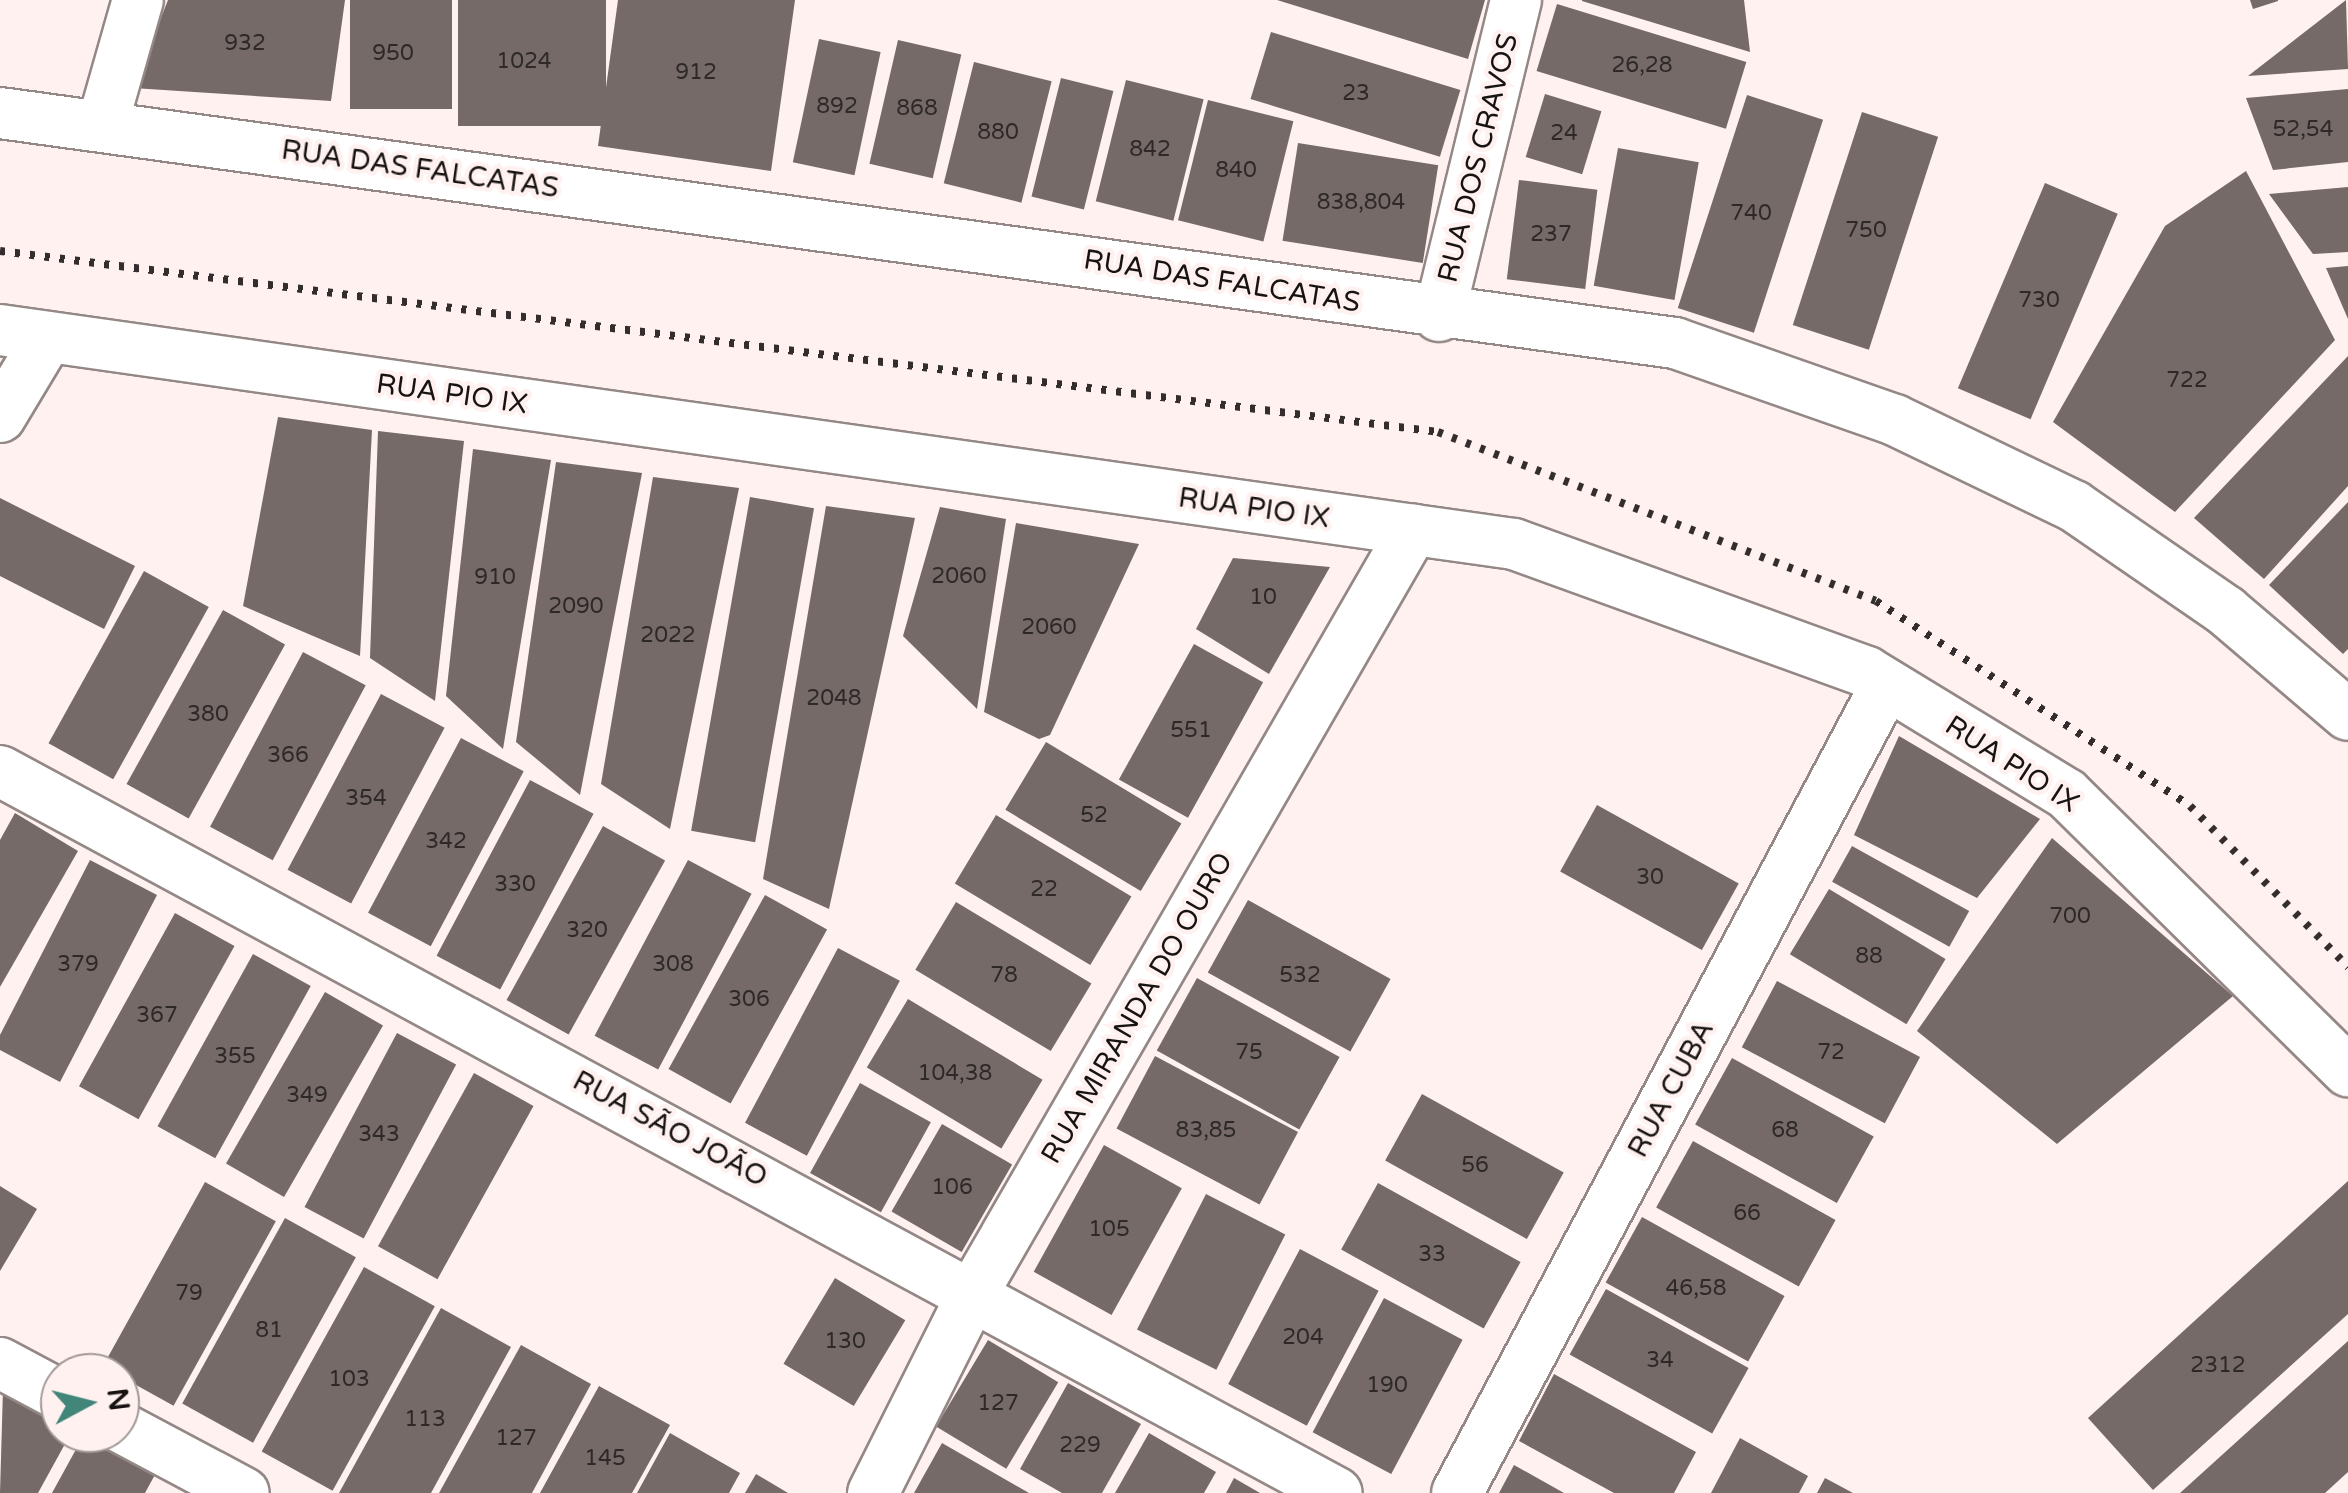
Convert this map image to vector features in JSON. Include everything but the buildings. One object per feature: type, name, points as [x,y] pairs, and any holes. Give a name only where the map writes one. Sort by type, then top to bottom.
[{"type":"street","points":[[102,126],[138,0]]},
{"type":"street","name":"RUA DOS CRAVOS","points":[[1439,316],[1516,0]]},
{"type":"street","name":"RUA DAS FALCATAS","points":[[0,113],[1439,316],[1674,343],[1895,420],[2074,506],[2226,611],[2348,714]]},
{"type":"street","points":[[0,417],[24,333]]},
{"type":"street","name":"RUA PIO IX","points":[[24,333],[1412,530],[1550,556],[1886,685],[2067,794],[2348,1070]]},
{"type":"street","name":"RUA MIRANDA DO OURO","points":[[873,1493],[974,1291],[1412,530]]},
{"type":"street","name":"RUA CUBA","points":[[1457,1493],[1886,685]]},
{"type":"street","name":"RUA SÃO JOÃO","points":[[0,770],[974,1291],[1337,1493]]},
{"type":"street","points":[[0,1362],[40,1384]]},
{"type":"street","points":[[140,1438],[244,1493]]},
{"type":"railway","points":[[0,251],[1438,432],[1876,601],[2190,806],[2348,967]]}]
